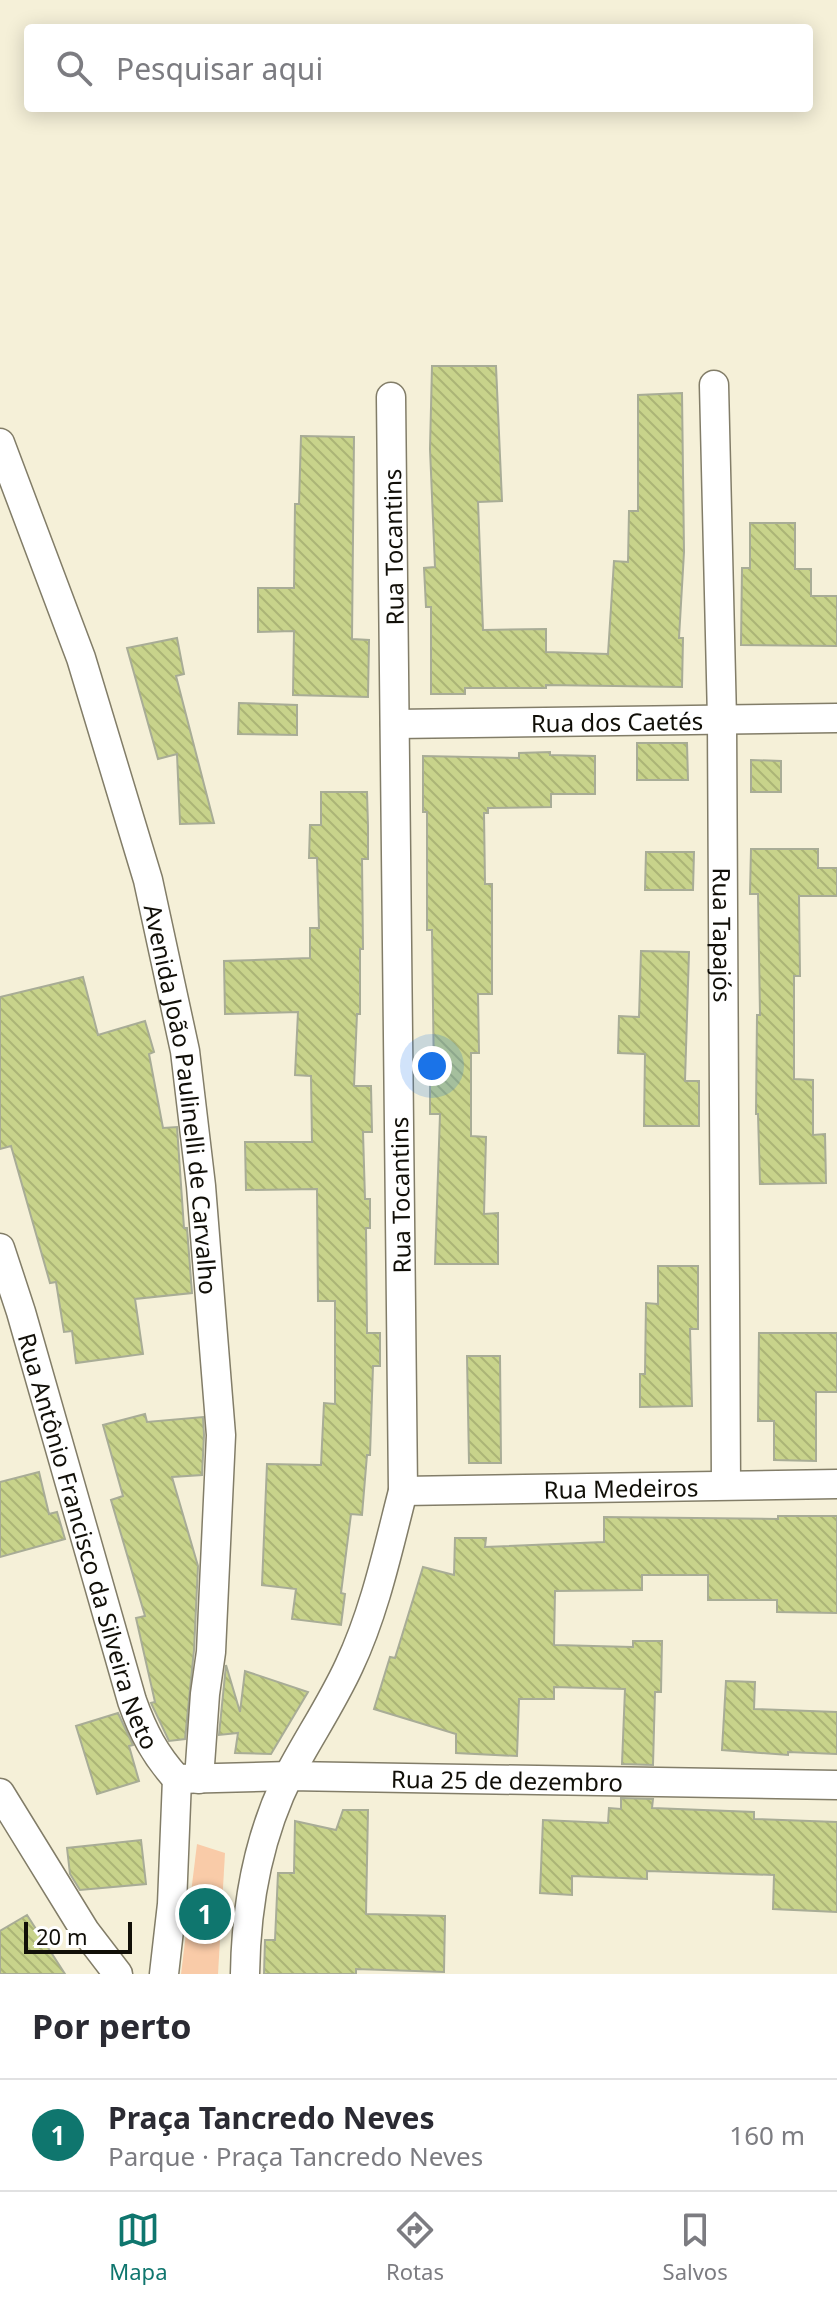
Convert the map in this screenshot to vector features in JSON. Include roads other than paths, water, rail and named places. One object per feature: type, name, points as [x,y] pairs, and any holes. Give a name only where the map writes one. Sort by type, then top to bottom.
[{"type":"street","name":"Rua Tapajós","points":[[714,385],[722,719],[726,1485]]},
{"type":"street","name":"Rua Tocantins","points":[[245,1974],[246,1927],[255,1866],[289,1776],[350,1664],[377,1592],[403,1491],[391,397]]},
{"type":"street","name":"Avenida João Paulinelli de Carvalho","points":[[0,443],[81,658],[148,880],[185,1051],[201,1186],[221,1435],[212,1637],[203,1706],[188,1779],[164,1974]]},
{"type":"street","name":"Rua dos Caetés","points":[[395,724],[837,718]]},
{"type":"street","name":"Rua Antônio Francisco da Silveira Neto","points":[[0,1248],[145,1738],[157,1758],[188,1779]]},
{"type":"street","name":"Rua Medeiros","points":[[403,1491],[837,1484]]},
{"type":"street","name":"Rua 25 de dezembro","points":[[188,1779],[289,1776],[837,1785]]},
{"type":"street","points":[[0,1793],[85,1931],[118,1974]]},
{"type":"place","name":"Praça Tancredo Neves","points":[[205,1914]]}]
